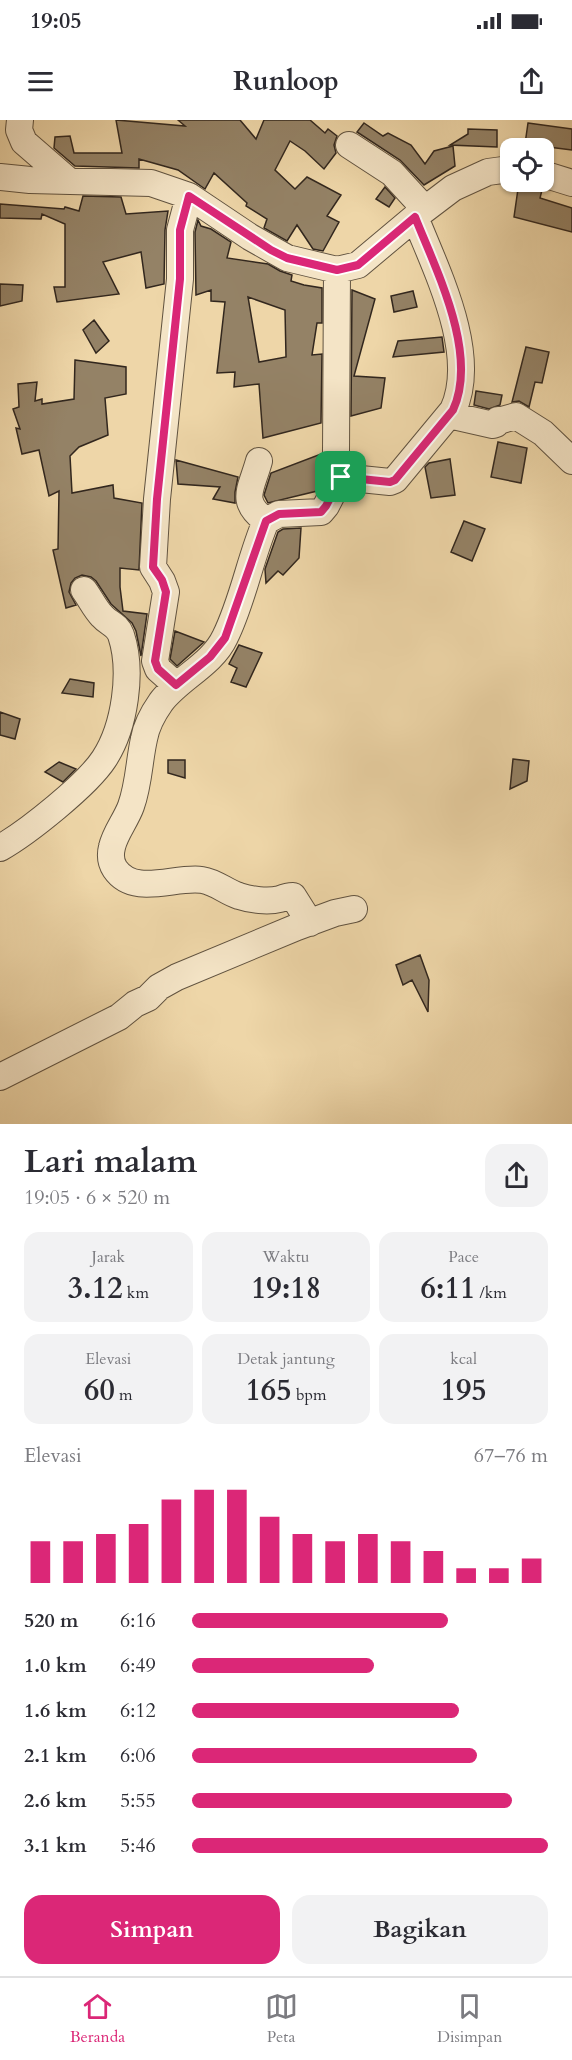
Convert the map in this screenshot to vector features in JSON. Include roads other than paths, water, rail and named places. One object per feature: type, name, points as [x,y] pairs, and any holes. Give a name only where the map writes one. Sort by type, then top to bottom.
[{"type":"street","points":[[20,120],[19,130],[24,142],[69,181]]},
{"type":"street","points":[[341,477],[390,482],[395,480],[456,403],[462,374],[456,328],[420,213],[392,173],[349,144]]},
{"type":"street","points":[[0,177],[151,183],[189,196],[287,258],[337,270],[358,265],[453,188],[488,172],[500,170]]},
{"type":"street","points":[[554,177],[572,183]]},
{"type":"street","points":[[168,695],[155,661],[166,592],[162,580],[153,567],[157,499],[180,279],[180,230],[189,196]]},
{"type":"street","points":[[310,923],[293,896],[264,900],[239,896],[204,880],[191,879],[147,884],[136,882],[124,878],[111,862],[112,845],[131,805],[141,765],[144,738],[168,695],[210,657],[225,638],[266,521],[279,514],[321,512],[341,477],[336,452],[337,270]]},
{"type":"street","points":[[448,415],[493,425],[498,420],[516,416],[543,433],[572,461]]},
{"type":"street","points":[[259,461],[249,499],[252,511],[266,521]]},
{"type":"street","points":[[0,848],[50,811],[94,772],[105,757],[116,731],[127,675],[121,636],[116,625],[102,617],[84,590]]},
{"type":"street","points":[[125,694],[168,695]]},
{"type":"street","points":[[0,1077],[119,1017],[135,1004],[148,998],[159,987],[177,977],[335,913],[354,909]]}]
